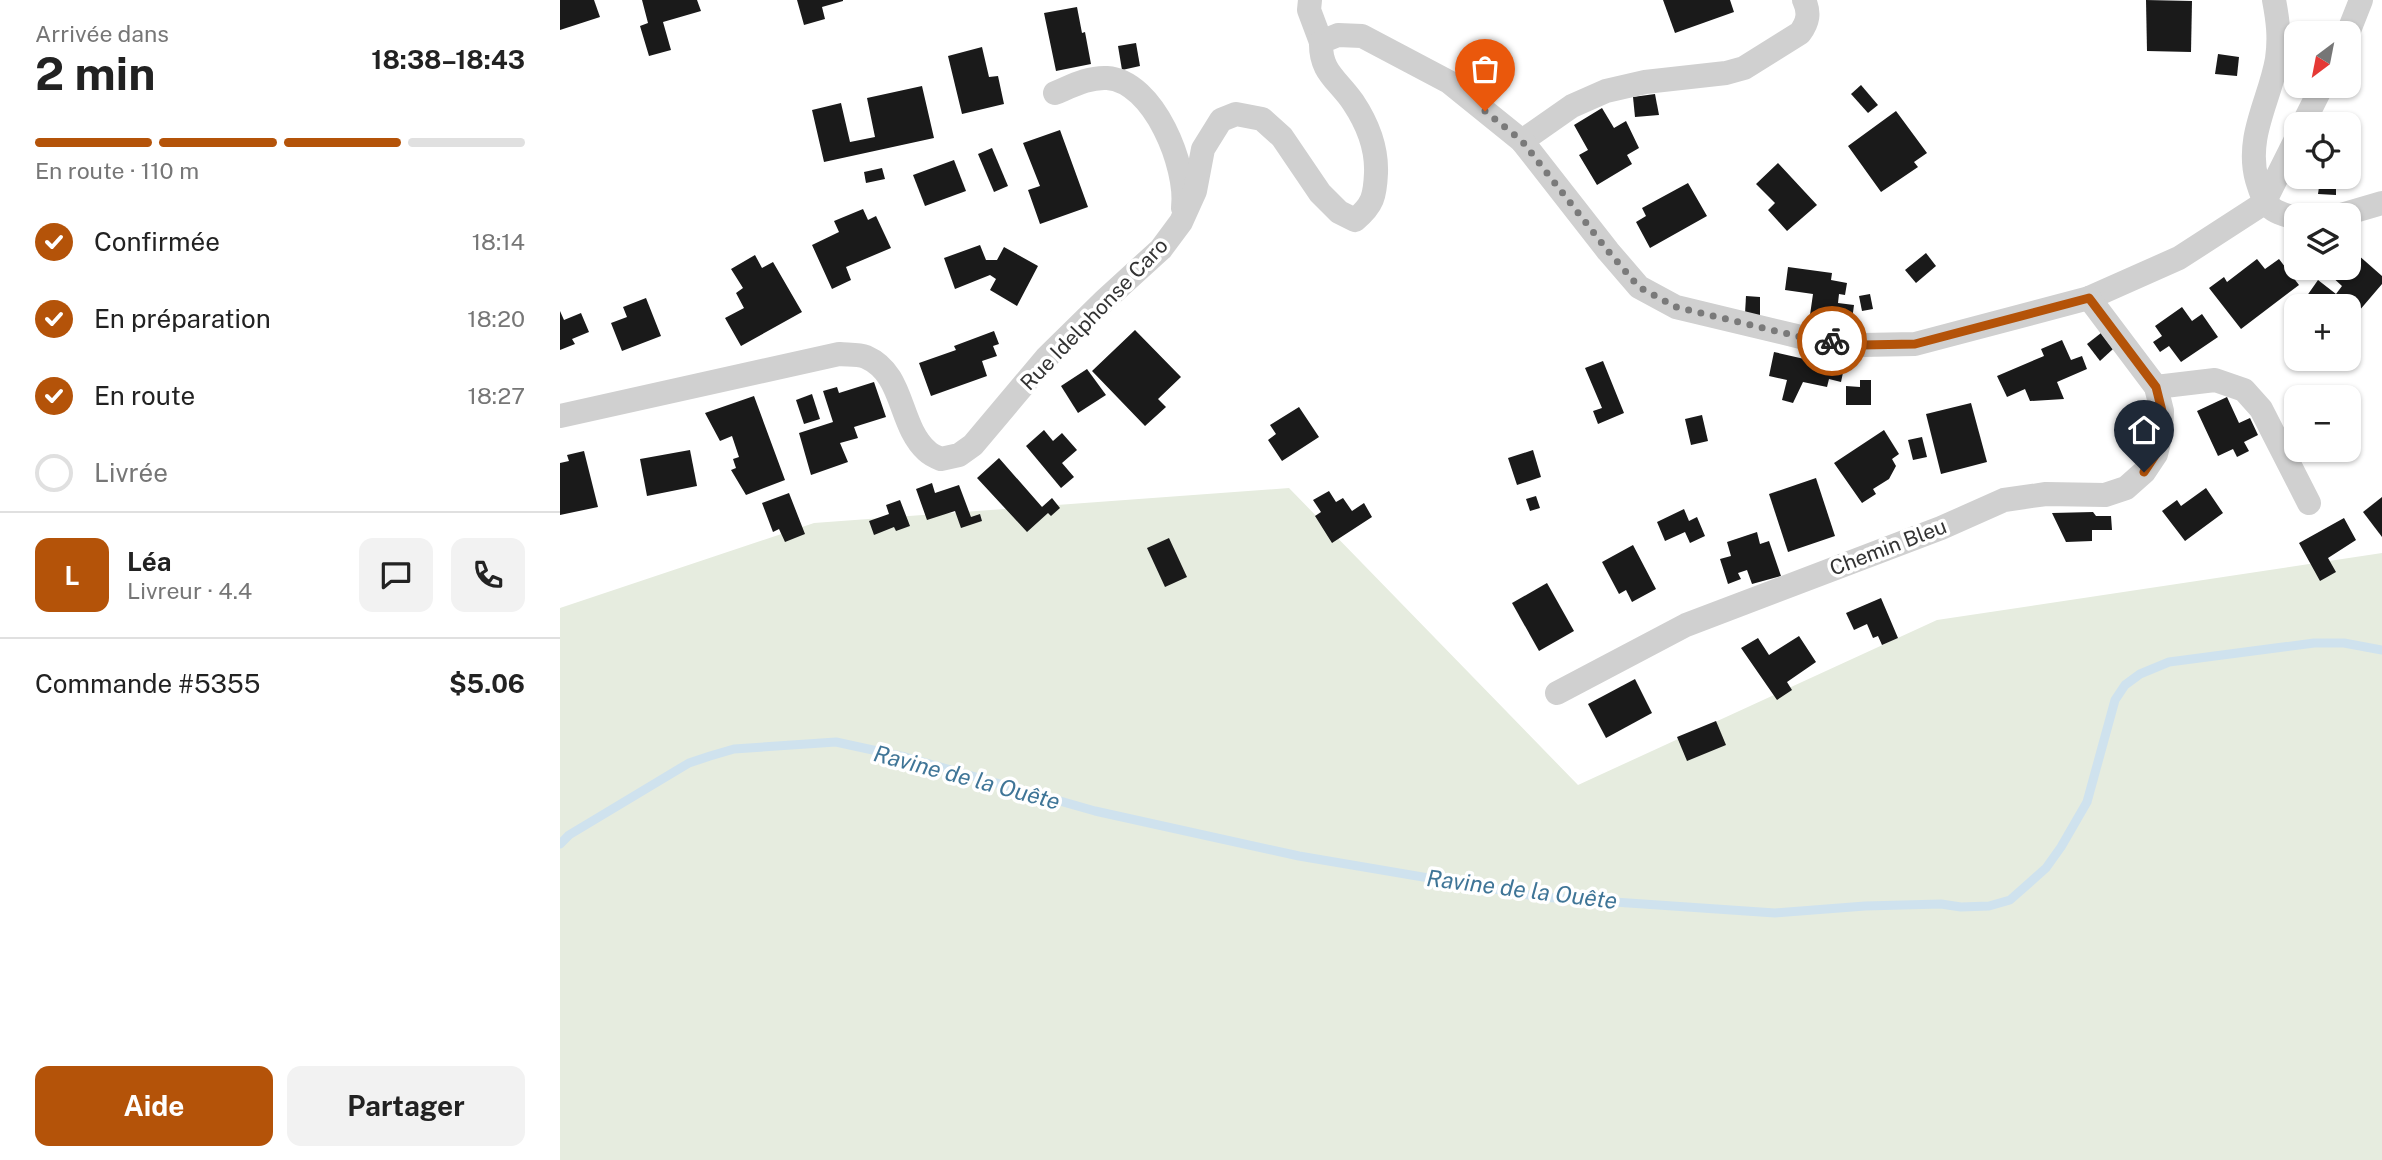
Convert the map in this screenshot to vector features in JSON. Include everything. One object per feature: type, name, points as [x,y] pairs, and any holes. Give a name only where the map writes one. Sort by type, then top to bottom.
[{"type":"street","points":[[1310,0],[1308,10],[1321,42],[1338,35],[1362,36],[1449,82],[1522,141],[1639,287],[1676,307],[1805,338],[1862,345],[1915,344],[2089,298],[2179,258],[2264,203],[2284,163]]},
{"type":"street","points":[[1522,141],[1572,106],[1606,91],[1644,82],[1726,73],[1744,68],[1800,33],[1809,14],[1804,0]]},
{"type":"street","points":[[2274,0],[2280,30],[2277,61],[2255,134],[2252,163],[2264,203],[2284,214]]},
{"type":"street","points":[[2353,21],[2361,0]]},
{"type":"street","name":"Rue Idelphonse Caro","points":[[560,416],[839,354],[864,356],[878,364],[889,375],[915,434],[926,451],[941,459],[959,455],[973,445],[1047,357],[1161,249],[1181,222],[1195,191],[1203,149],[1221,120],[1236,114],[1262,119],[1282,137],[1320,193],[1339,212],[1354,220],[1368,209],[1375,191],[1376,160],[1368,127],[1352,100],[1329,75],[1320,57],[1321,42]]},
{"type":"street","points":[[1055,93],[1086,80],[1107,78],[1123,82],[1139,94],[1159,117],[1180,172],[1184,197],[1181,222]]},
{"type":"street","points":[[2361,209],[2382,203]]},
{"type":"street","name":"Chemin Bleu","points":[[1557,693],[1686,625],[1941,528],[2004,500],[2046,494],[2105,495],[2126,488],[2144,472],[2156,454],[2161,434],[2162,411],[2156,387],[2089,298]]},
{"type":"street","points":[[2156,387],[2215,380],[2244,390],[2261,409],[2309,503]]},
{"type":"shaded area","points":[[1289,488],[1578,785],[1937,620],[2382,553],[2382,1160],[560,1160],[560,608],[814,523]]},
{"type":"building","points":[[560,0],[594,0],[600,17],[560,30]]},
{"type":"building","points":[[642,0],[697,0],[701,11],[663,22],[671,50],[649,56],[640,26],[648,23]]},
{"type":"building","points":[[797,0],[843,1],[822,7],[825,19],[804,25]]},
{"type":"building","points":[[1663,0],[1730,0],[1734,12],[1675,33]]},
{"type":"building","points":[[2146,0],[2192,1],[2191,52],[2147,51]]},
{"type":"building","points":[[1077,7],[1091,64],[1056,71],[1044,13]]},
{"type":"building","points":[[1136,43],[1140,66],[1122,70],[1118,46]]},
{"type":"building","points":[[982,47],[989,77],[998,76],[1004,104],[962,114],[948,56]]},
{"type":"building","points":[[2218,54],[2239,57],[2237,76],[2215,74]]},
{"type":"building","points":[[1861,85],[1878,105],[1868,113],[1851,94]]},
{"type":"building","points":[[922,86],[934,138],[824,162],[812,110],[841,103],[850,142],[875,137],[867,98]]},
{"type":"building","points":[[1655,94],[1659,115],[1635,117],[1633,97]]},
{"type":"building","points":[[1602,108],[1614,128],[1626,121],[1639,148],[1627,155],[1632,164],[1597,185],[1579,155],[1588,150],[1574,125]]},
{"type":"building","points":[[1896,111],[1927,153],[1914,162],[1918,167],[1881,192],[1848,146]]},
{"type":"building","points":[[1060,130],[1088,207],[1040,224],[1028,190],[1040,186],[1023,143]]},
{"type":"building","points":[[992,148],[1008,186],[994,192],[978,154]]},
{"type":"building","points":[[954,160],[966,191],[925,206],[913,175]]},
{"type":"building","points":[[1778,163],[1817,205],[1787,231],[1768,210],[1775,203],[1756,184]]},
{"type":"building","points":[[882,168],[885,179],[866,183],[864,172]]},
{"type":"building","points":[[1688,183],[1707,216],[1650,248],[1636,222],[1646,216],[1642,208]]},
{"type":"building","points":[[2319,189],[2336,189],[2336,195],[2318,194]]},
{"type":"building","points":[[863,209],[868,220],[876,216],[891,248],[846,267],[851,280],[832,289],[812,245],[839,232],[834,221]]},
{"type":"building","points":[[980,245],[986,260],[997,260],[1004,247],[1038,266],[1017,306],[990,290],[996,279],[990,275],[955,289],[944,258]]},
{"type":"building","points":[[1926,253],[1936,266],[1916,283],[1905,270]]},
{"type":"building","points":[[755,255],[762,268],[773,262],[802,312],[741,346],[725,318],[744,308],[736,293],[743,288],[731,269]]},
{"type":"building","points":[[2361,258],[2382,276],[2382,284],[2361,309],[2361,294],[2336,294],[2342,286],[2335,280],[2361,280]]},
{"type":"building","points":[[2257,259],[2265,269],[2279,259],[2284,266],[2284,280],[2295,280],[2299,285],[2241,329],[2209,288],[2224,277],[2227,282]]},
{"type":"building","points":[[1788,267],[1832,273],[1831,280],[1847,283],[1845,295],[1839,294],[1838,303],[1854,305],[1852,320],[1838,318],[1837,324],[1824,322],[1825,317],[1810,315],[1813,294],[1785,290]]},
{"type":"building","points":[[2318,280],[2336,294],[2308,294]]},
{"type":"building","points":[[1870,294],[1873,309],[1862,311],[1859,296]]},
{"type":"building","points":[[1746,296],[1760,297],[1760,316],[1745,314]]},
{"type":"building","points":[[646,298],[661,336],[622,351],[611,323],[627,317],[623,307]]},
{"type":"building","points":[[2182,307],[2192,321],[2202,314],[2218,337],[2181,362],[2169,346],[2160,352],[2153,342],[2162,336],[2155,326]]},
{"type":"building","points":[[560,311],[564,320],[581,313],[589,332],[572,339],[575,344],[560,350]]},
{"type":"building","points":[[1135,330],[1181,377],[1158,399],[1166,407],[1145,426],[1092,371]]},
{"type":"building","points":[[994,331],[999,344],[993,346],[997,356],[982,361],[987,376],[931,396],[919,363],[956,350],[954,346]]},
{"type":"building","points":[[2101,333],[2113,349],[2100,361],[2087,344]]},
{"type":"building","points":[[2062,340],[2071,360],[2082,356],[2087,369],[2057,382],[2064,399],[2030,401],[2025,389],[2007,397],[1997,376],[2044,356],[2041,349]]},
{"type":"building","points":[[1774,352],[1844,368],[1841,382],[1829,379],[1827,387],[1803,382],[1793,403],[1782,400],[1787,380],[1769,376]]},
{"type":"building","points":[[1603,361],[1624,413],[1598,424],[1593,411],[1602,408],[1585,368]]},
{"type":"building","points":[[1087,369],[1106,395],[1078,413],[1061,386]]},
{"type":"building","points":[[1860,380],[1871,380],[1871,405],[1846,405],[1846,386],[1860,387]]},
{"type":"building","points":[[874,382],[886,417],[854,427],[858,438],[840,443],[848,462],[811,475],[799,433],[833,422],[823,391],[837,387],[839,393]]},
{"type":"building","points":[[812,394],[820,419],[804,424],[796,400]]},
{"type":"building","points":[[754,396],[785,480],[746,495],[731,470],[736,468],[733,459],[739,457],[732,436],[720,441],[705,413]]},
{"type":"building","points":[[2227,397],[2239,423],[2250,418],[2258,435],[2244,442],[2249,451],[2237,457],[2233,449],[2218,456],[2197,411]]},
{"type":"building","points":[[1971,403],[1987,462],[1941,474],[1926,414]]},
{"type":"building","points":[[1299,407],[1319,437],[1282,461],[1268,440],[1276,434],[1270,425]]},
{"type":"building","points":[[1702,415],[1708,441],[1691,445],[1685,419]]},
{"type":"building","points":[[1044,430],[1053,441],[1062,433],[1077,450],[1062,463],[1074,477],[1061,488],[1026,446]]},
{"type":"building","points":[[1884,430],[1899,454],[1892,459],[1896,466],[1889,479],[1873,489],[1876,494],[1862,503],[1834,463]]},
{"type":"building","points":[[1922,437],[1927,457],[1913,460],[1908,440]]},
{"type":"building","points":[[690,450],[697,486],[647,496],[640,459]]},
{"type":"building","points":[[1533,450],[1541,477],[1517,485],[1508,458]]},
{"type":"building","points":[[584,451],[598,507],[560,515],[560,463],[569,461],[567,455]]},
{"type":"building","points":[[999,458],[1042,507],[1052,498],[1060,508],[1051,516],[1048,513],[1027,532],[977,478]]},
{"type":"building","points":[[1816,478],[1835,536],[1788,552],[1769,494]]},
{"type":"building","points":[[932,483],[935,493],[959,485],[971,517],[980,514],[982,521],[961,528],[955,511],[927,520],[916,489]]},
{"type":"building","points":[[2206,488],[2223,513],[2185,541],[2162,511],[2177,500],[2181,506]]},
{"type":"building","points":[[1329,491],[1336,502],[1343,498],[1352,511],[1364,503],[1372,517],[1332,543],[1315,516],[1321,512],[1313,500]]},
{"type":"building","points":[[789,493],[805,534],[785,542],[779,529],[773,532],[762,503]]},
{"type":"building","points":[[1536,496],[1540,508],[1530,511],[1526,499]]},
{"type":"building","points":[[2382,497],[2382,537],[2363,512]]},
{"type":"building","points":[[900,500],[910,526],[896,531],[894,527],[874,535],[869,521],[889,514],[886,505]]},
{"type":"building","points":[[1684,509],[1689,521],[1697,517],[1705,536],[1690,543],[1685,532],[1665,541],[1657,522]]},
{"type":"building","points":[[2093,512],[2096,516],[2111,516],[2112,530],[2092,530],[2092,541],[2066,542],[2052,513]]},
{"type":"building","points":[[2344,518],[2356,540],[2328,558],[2336,572],[2320,581],[2299,543]]},
{"type":"building","points":[[1757,532],[1760,544],[1769,541],[1781,576],[1752,584],[1747,570],[1738,573],[1741,579],[1728,584],[1720,559],[1731,556],[1727,542]]},
{"type":"building","points":[[1169,538],[1187,577],[1165,587],[1147,548]]},
{"type":"building","points":[[1633,545],[1656,589],[1632,602],[1626,590],[1619,594],[1602,562]]},
{"type":"building","points":[[1547,583],[1574,631],[1539,651],[1512,603]]},
{"type":"building","points":[[1881,598],[1898,638],[1882,645],[1878,636],[1873,638],[1867,624],[1854,630],[1846,613]]},
{"type":"building","points":[[1799,636],[1816,662],[1787,682],[1792,690],[1777,700],[1741,648],[1758,638],[1769,655]]},
{"type":"building","points":[[1635,679],[1652,713],[1606,738],[1588,704]]},
{"type":"building","points":[[1716,721],[1726,745],[1687,761],[1677,737]]},
{"type":"waterway","name":"Ravine de la Ouête","points":[[560,844],[569,835],[689,763],[734,749],[836,742],[905,757],[1095,811],[1299,856],[1541,897],[1775,913],[1865,906],[1989,906],[2010,900],[2046,868],[2061,847],[2087,802],[2115,700],[2125,685],[2140,674],[2169,662],[2314,643],[2344,643],[2382,650]]},
{"type":"way so far","points":[[1485,111],[1522,141],[1639,287],[1676,307],[1805,338],[1832,341]]},
{"type":"route","points":[[1832,341],[1862,345],[1915,344],[2089,298],[2156,387],[2162,411],[2161,434],[2156,454],[2144,472]]}]
